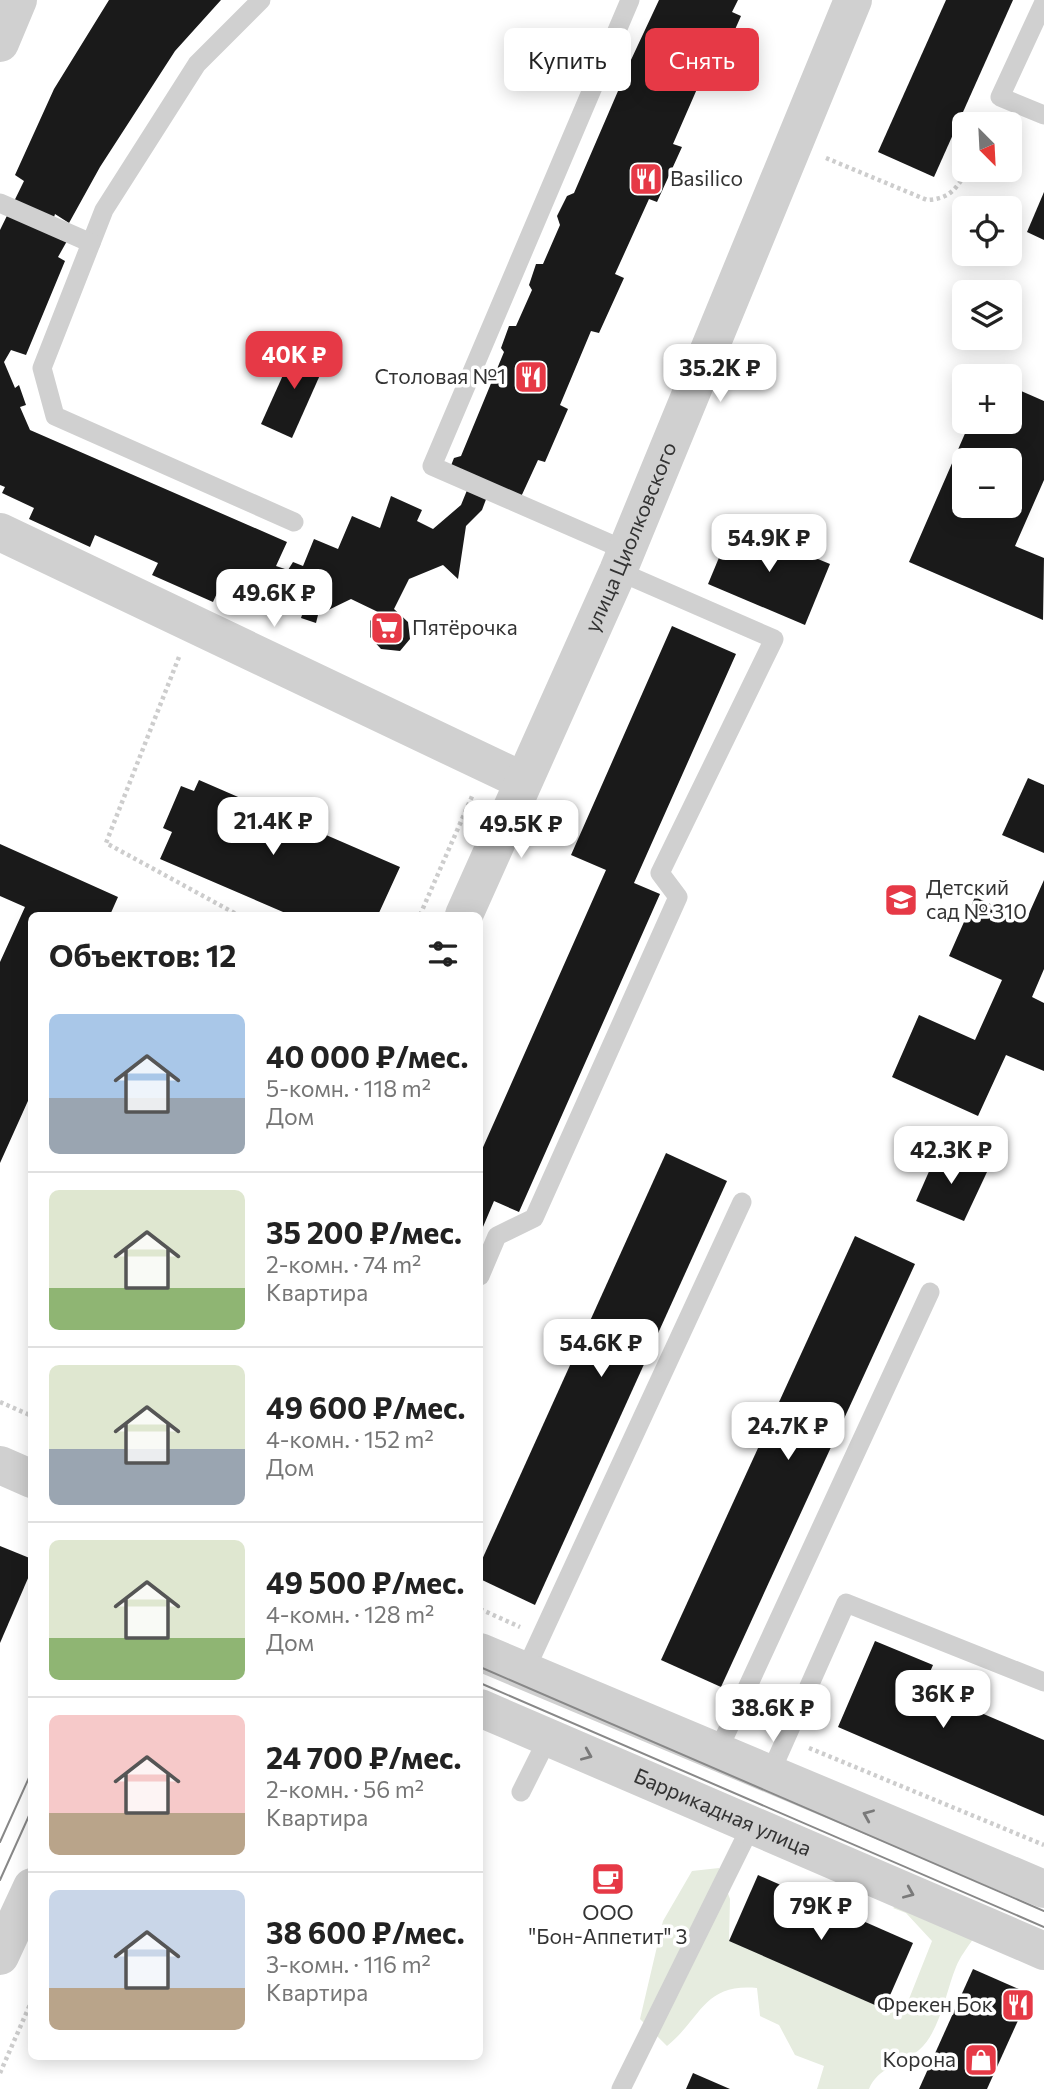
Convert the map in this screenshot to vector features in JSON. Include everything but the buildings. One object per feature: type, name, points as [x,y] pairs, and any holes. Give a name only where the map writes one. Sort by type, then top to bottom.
[{"type":"street","points":[[0,43],[18,0]]},
{"type":"street","name":"улица Циолковского","points":[[465,912],[623,561],[853,0]]},
{"type":"street","points":[[0,532],[523,781]]},
{"type":"street","points":[[0,1465],[28,1477]]},
{"type":"street","points":[[483,1653],[1044,1889]]},
{"type":"street","name":"Баррикадная улица","points":[[483,1709],[1044,1951]]},
{"type":"street","points":[[751,1826],[770,1774]]},
{"type":"street","points":[[0,1956],[28,1896]]},
{"type":"lane","points":[[261,0],[197,64],[104,210],[42,368],[55,416],[294,522]]},
{"type":"lane","points":[[483,1269],[497,1236],[534,1218],[678,897],[660,873],[774,639],[432,466],[630,0]]},
{"type":"lane","points":[[1044,2],[1000,97],[1044,115]]},
{"type":"lane","points":[[0,203],[91,243]]},
{"type":"lane","points":[[525,1671],[741,1202]]},
{"type":"lane","points":[[717,1753],[930,1293]]},
{"type":"lane","points":[[770,1774],[846,1603],[1044,1682]]},
{"type":"lane","points":[[521,1792],[548,1738]]},
{"type":"lane","points":[[621,2089],[751,1826]]},
{"type":"path","points":[[794,145],[927,200],[941,199],[955,191],[960,182]]},
{"type":"path","points":[[193,624],[106,843],[232,912]]},
{"type":"path","points":[[421,912],[486,764]]},
{"type":"path","points":[[0,1402],[28,1414]]},
{"type":"path","points":[[0,2073],[28,2009]]},
{"type":"shaded area","points":[[719,1868],[730,1899],[729,1941],[905,2009],[932,1941],[906,1913],[893,1908],[917,1888],[973,1939],[958,1963],[937,2022],[926,2042],[912,2055],[878,2076],[869,2089],[817,2089],[824,2066],[795,2055],[779,2025],[760,2016],[757,1988],[739,1988],[714,1997],[667,2046],[640,2019],[663,1921],[692,1871]]},
{"type":"tram line","points":[[483,1668],[1044,1911]]},
{"type":"tram line","points":[[483,1684],[1044,1927]]},
{"type":"tram line","points":[[0,1842],[28,1780]]},
{"type":"tram line","points":[[0,1880],[28,1818]]},
{"type":"place","name":"Basilico","points":[[646,179]]},
{"type":"place","name":"Столовая №1","points":[[531,377]]},
{"type":"place","name":"Пятёрочка","points":[[387,628]]},
{"type":"place","name":"Детский сад № 310","points":[[901,900]]},
{"type":"place","name":"ООО \"Бон-Аппетит\" 3","points":[[608,1879]]},
{"type":"place","name":"Фрекен Бок","points":[[1018,2005]]},
{"type":"place","name":"Корона","points":[[981,2060]]}]
